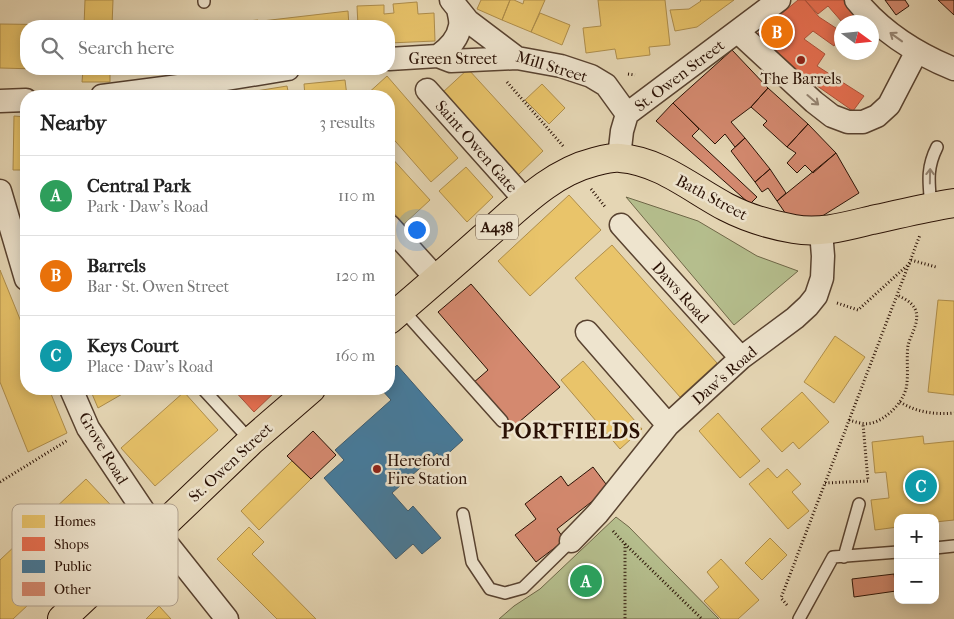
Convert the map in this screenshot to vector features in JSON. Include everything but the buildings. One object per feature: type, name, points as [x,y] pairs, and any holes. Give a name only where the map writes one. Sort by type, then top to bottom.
[{"type":"highway","name":"A438","points":[[395,315],[526,201],[551,182],[568,171],[595,162],[619,158]]},
{"type":"highway","name":"Bath Street","points":[[619,158],[643,162],[662,170],[727,208],[750,218],[796,230],[821,231],[942,205]]},
{"type":"highway","name":"St. Owen Street","points":[[178,511],[251,441],[304,395]]},
{"type":"highway","name":"St. Owen Street","points":[[62,619],[76,606]]},
{"type":"street","name":"St. Owen Street","points":[[619,158],[622,131],[627,114],[779,0]]},
{"type":"street","points":[[856,0],[865,12],[899,40],[917,51],[954,68]]},
{"type":"street","points":[[438,56],[446,51],[456,38],[460,25],[455,4]]},
{"type":"street","name":"Mill Street","points":[[455,4],[468,21],[516,58],[562,66],[591,76],[606,84],[627,114]]},
{"type":"street","points":[[738,32],[832,116],[848,122],[863,122],[877,116],[889,105],[917,51]]},
{"type":"street","name":"Green Street","points":[[395,59],[438,56],[451,60],[516,58]]},
{"type":"street","points":[[148,90],[251,75]]},
{"type":"street","name":"Saint Owen Gate","points":[[427,90],[526,201]]},
{"type":"street","points":[[0,100],[20,100]]},
{"type":"street","points":[[0,191],[20,259]]},
{"type":"street","name":"Daws Road","points":[[621,225],[741,358]]},
{"type":"street","name":"Daw's Road","points":[[571,541],[598,514],[668,425],[741,358],[795,318],[808,306],[816,296],[822,278],[821,231]]},
{"type":"street","points":[[395,233],[436,279]]},
{"type":"street","points":[[587,332],[668,425]]},
{"type":"street","name":"Grove Road","points":[[74,395],[88,428],[139,504]]},
{"type":"street","name":"Grove Road","points":[[178,557],[227,619]]},
{"type":"lane","points":[[937,147],[931,160],[929,174],[942,205]]},
{"type":"lane","points":[[395,315],[502,421]]},
{"type":"lane","points":[[209,395],[251,441]]},
{"type":"lane","points":[[844,557],[859,504]]},
{"type":"lane","points":[[463,514],[472,562],[490,589],[505,593],[523,588],[571,541]]},
{"type":"lane","points":[[939,548],[954,546]]},
{"type":"lane","points":[[796,615],[833,558],[894,552]]},
{"type":"path","points":[[487,59],[570,153]]},
{"type":"path","points":[[796,615],[781,598],[897,295],[911,261],[942,205]]},
{"type":"path","points":[[911,261],[936,267]]},
{"type":"path","points":[[816,296],[858,310],[911,261]]},
{"type":"path","points":[[849,420],[863,424],[872,423],[886,416],[902,399],[906,388],[908,346],[916,323],[916,309],[908,301],[897,295]]},
{"type":"path","points":[[900,402],[908,407],[939,414],[954,413]]},
{"type":"path","points":[[825,483],[868,481],[863,424]]},
{"type":"path","points":[[0,482],[88,428]]},
{"type":"path","points":[[598,514],[625,544],[702,619]]},
{"type":"path","points":[[625,544],[625,619]]},
{"type":"green space","points":[[626,197],[698,221],[757,256],[798,271],[734,325]]},
{"type":"green space","points":[[616,517],[629,527],[719,619],[499,619],[514,606],[540,589]]},
{"type":"place","name":"Barrels","points":[[777,32]]},
{"type":"place","name":"The Barrels","points":[[801,60]]},
{"type":"place","name":"Hereford Fire Station","points":[[377,469]]},
{"type":"place","name":"Keys Court","points":[[921,486]]},
{"type":"place","name":"Central Park","points":[[586,581]]},
{"type":"district","name":"PORTFIELDS","points":[[571,431]]}]
